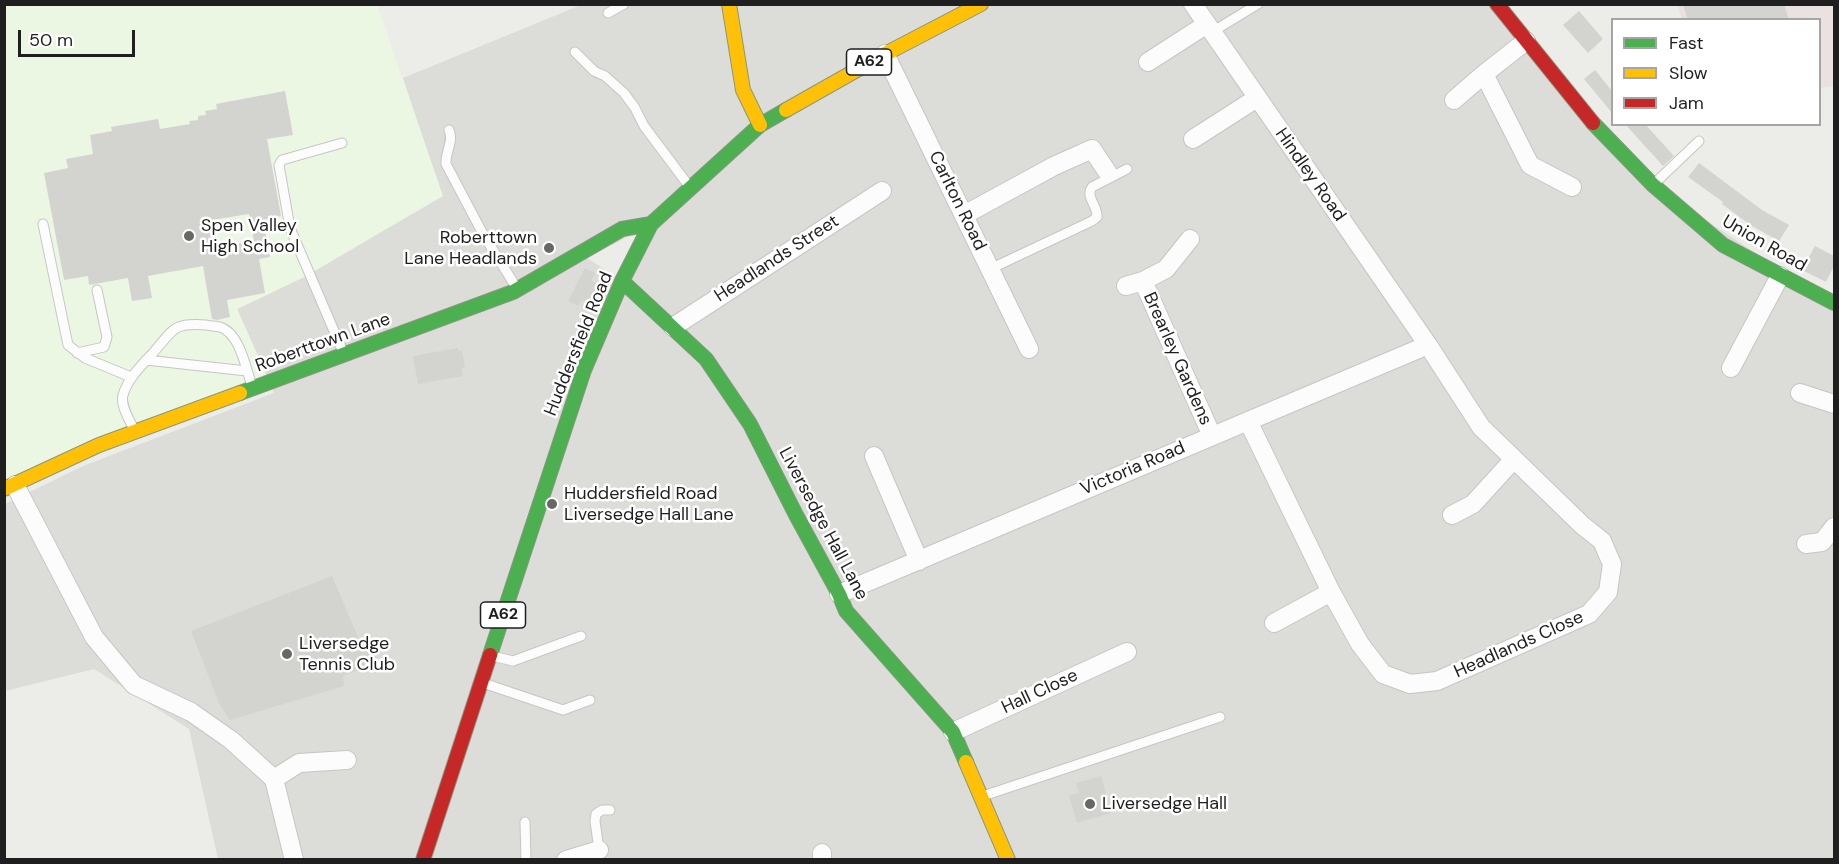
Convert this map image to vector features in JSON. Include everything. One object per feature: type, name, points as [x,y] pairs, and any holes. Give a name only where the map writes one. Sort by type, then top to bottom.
[{"type":"street","points":[[729,4],[743,90],[760,124]]},
{"type":"street","name":"Huddersfield Road","points":[[423,860],[584,370],[622,281],[651,224],[760,124],[885,54],[981,4]]},
{"type":"street","name":"Hindley Road","points":[[1193,4],[1428,345]]},
{"type":"street","name":"Union Road","points":[[1497,4],[1584,114],[1653,185],[1723,245],[1780,276],[1833,298]]},
{"type":"street","points":[[1148,62],[1209,28]]},
{"type":"street","points":[[1454,100],[1526,41]]},
{"type":"street","name":"Carlton Road","points":[[885,54],[1029,349]]},
{"type":"street","points":[[1484,74],[1530,165],[1572,187]]},
{"type":"street","points":[[1193,139],[1257,98]]},
{"type":"street","points":[[964,216],[1054,166],[1092,149],[1108,173]]},
{"type":"street","name":"Headlands Street","points":[[673,327],[882,191]]},
{"type":"street","name":"Roberttown Lane","points":[[10,487],[99,445],[517,289],[622,229],[651,224]]},
{"type":"street","name":"Brearley Gardens","points":[[1190,239],[1166,268],[1134,283],[1212,436]]},
{"type":"street","points":[[1731,368],[1780,276]]},
{"type":"street","name":"Liversedge Hall Lane","points":[[622,281],[706,359],[750,424],[846,611],[953,732],[1008,860]]},
{"type":"street","name":"Victoria Road","points":[[839,594],[1428,345]]},
{"type":"street","name":"Headlands Close","points":[[1248,421],[1331,592],[1360,644],[1383,674],[1410,684],[1437,681],[1589,614],[1608,592],[1611,564],[1602,541],[1582,525],[1481,427],[1428,345]]},
{"type":"street","points":[[1800,393],[1834,404]]},
{"type":"street","points":[[874,456],[919,561]]},
{"type":"street","points":[[1452,515],[1473,504],[1514,459]]},
{"type":"street","points":[[10,487],[94,637],[134,685],[191,712],[231,740],[274,779],[294,860]]},
{"type":"street","points":[[1806,544],[1822,542],[1834,527]]},
{"type":"street","points":[[1273,623],[1331,592]]},
{"type":"street","name":"Hall Close","points":[[953,732],[1126,652]]},
{"type":"street","points":[[274,779],[299,763],[347,760]]},
{"type":"street","points":[[566,860],[598,850]]},
{"type":"lane","points":[[608,13],[624,4]]},
{"type":"lane","points":[[1209,28],[1258,4]]},
{"type":"lane","points":[[575,52],[594,71],[605,76],[624,93],[644,126],[690,188]]},
{"type":"lane","points":[[449,130],[451,140],[445,156],[449,172],[517,289]]},
{"type":"lane","points":[[1653,185],[1699,141]]},
{"type":"lane","points":[[342,143],[282,159],[279,165],[290,228],[344,355]]},
{"type":"lane","points":[[990,269],[1092,221],[1097,217],[1098,211],[1089,191],[1092,187],[1128,169]]},
{"type":"lane","points":[[43,224],[68,345],[85,358],[131,377]]},
{"type":"lane","points":[[77,353],[104,347],[106,343],[97,290]]},
{"type":"lane","points":[[134,432],[123,402],[123,394],[131,377],[175,328],[188,324],[219,327],[226,330],[241,350],[252,388]]},
{"type":"lane","points":[[146,360],[247,371]]},
{"type":"lane","points":[[490,655],[513,661],[582,636]]},
{"type":"lane","points":[[481,682],[563,711],[590,700]]},
{"type":"lane","points":[[981,797],[1220,717]]},
{"type":"lane","points":[[598,850],[596,814],[602,810],[610,810]]},
{"type":"lane","points":[[525,822],[526,860]]},
{"type":"shaded area","name":"Spen Valley High School","points":[[5,5],[377,5],[443,196],[306,276],[237,309],[266,374],[5,481]]},
{"type":"shaded area","points":[[581,5],[1492,5],[1653,185],[1834,305],[1834,859],[218,859],[189,729],[94,669],[5,691],[5,504],[83,466],[274,393],[237,309],[306,276],[442,195],[403,78]],"holes":[[[650,225],[622,281],[587,258]]]},
{"type":"shaded area","points":[[1677,5],[1834,5],[1834,86],[1821,88],[1821,18],[1682,18]]},
{"type":"building","points":[[1683,4],[1784,4],[1788,18],[1687,18]]},
{"type":"building","points":[[1579,11],[1603,39],[1588,53],[1563,25]]},
{"type":"building","points":[[1595,70],[1611,90],[1611,112],[1584,79]]},
{"type":"building","points":[[285,91],[293,135],[267,139],[281,216],[263,220],[270,257],[259,259],[265,293],[227,300],[230,317],[217,320],[212,319],[203,266],[148,276],[152,298],[132,301],[128,278],[89,285],[88,276],[64,280],[44,173],[68,168],[66,159],[93,154],[90,135],[112,131],[111,127],[158,119],[160,129],[190,124],[189,121],[198,120],[198,116],[206,115],[205,111],[217,109],[216,104]],"holes":[[[249,214],[254,241],[217,247],[212,220]]]},
{"type":"building","points":[[1627,126],[1647,126],[1674,156],[1663,166]]},
{"type":"building","points":[[1699,163],[1762,210],[1789,225],[1779,241],[1752,226],[1688,177]]},
{"type":"building","points":[[1815,246],[1834,256],[1834,266],[1826,282],[1802,270]]},
{"type":"building","points":[[585,268],[595,273],[591,281],[599,284],[590,304],[582,300],[578,306],[568,301]]},
{"type":"building","points":[[458,348],[458,351],[462,351],[465,367],[462,368],[463,376],[418,384],[413,356]]},
{"type":"building","name":"Liversedge Tennis Club","points":[[332,576],[363,649],[371,646],[378,662],[343,676],[344,686],[230,720],[219,703],[191,631]]},
{"type":"building","name":"Liversedge Hall","points":[[1101,776],[1111,813],[1077,823],[1069,795],[1079,793],[1076,783]]},
{"type":"traffic: fast","points":[[490,655],[584,370],[622,281],[651,224],[760,125],[786,110]]},
{"type":"traffic: fast","points":[[1593,123],[1653,185],[1723,245],[1834,303]]},
{"type":"traffic: fast","points":[[240,393],[513,292],[622,229],[651,224]]},
{"type":"traffic: fast","points":[[622,281],[706,359],[750,424],[846,611],[953,732],[966,762]]},
{"type":"traffic: slow","points":[[729,4],[743,90],[760,125]]},
{"type":"traffic: slow","points":[[786,110],[885,54],[981,4]]},
{"type":"traffic: slow","points":[[4,489],[99,445],[240,393]]},
{"type":"traffic: slow","points":[[966,762],[1008,860]]},
{"type":"traffic: jam","points":[[1497,4],[1593,123]]},
{"type":"traffic: jam","points":[[423,860],[490,655]]},
{"type":"place","name":"Spen Valley High School","points":[[189,236]]},
{"type":"place","name":"Roberttown Lane Headlands","points":[[549,248]]},
{"type":"place","name":"Huddersfield Road Liversedge Hall Lane","points":[[552,504]]},
{"type":"place","name":"Liversedge Tennis Club","points":[[287,654]]},
{"type":"place","name":"Liversedge Hall","points":[[1090,804]]}]
